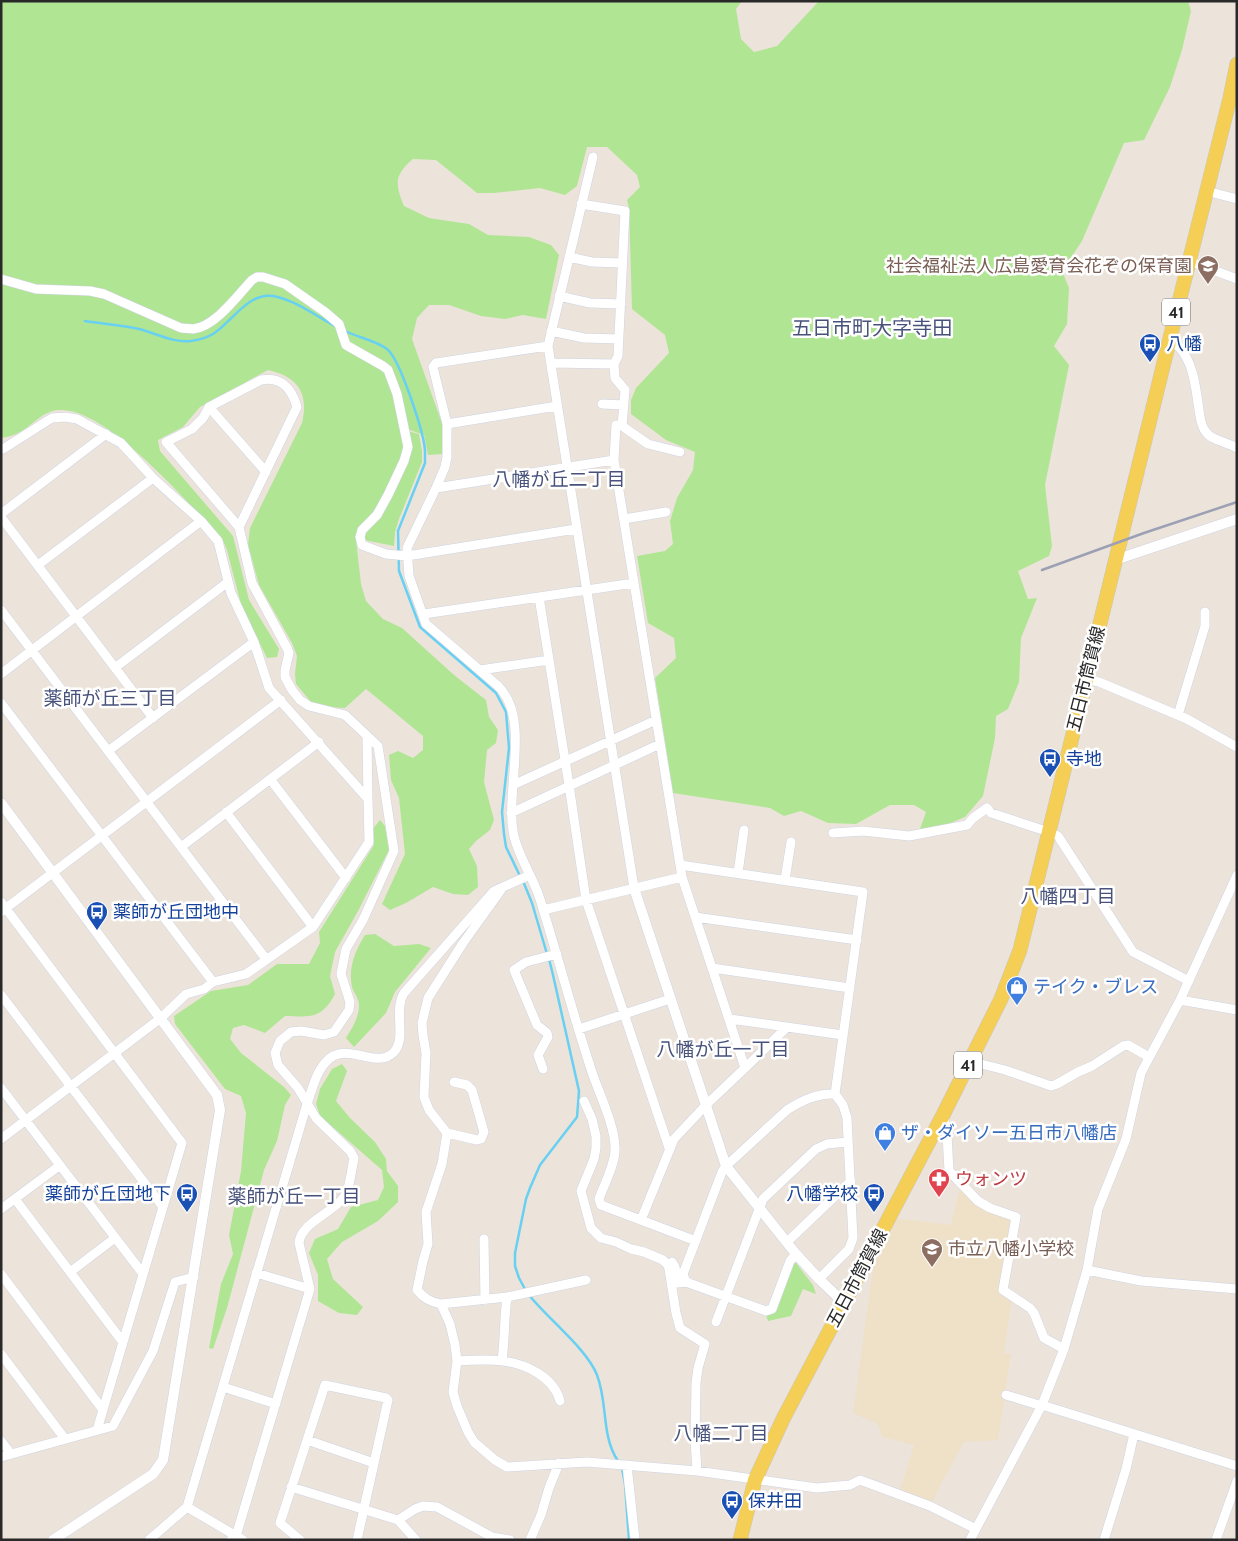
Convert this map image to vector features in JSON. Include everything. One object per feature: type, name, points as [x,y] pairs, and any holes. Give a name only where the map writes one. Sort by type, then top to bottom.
[{"type":"main road","name":"五日市筒賀線","points":[[740,1540],[755,1480],[783,1419],[970,1062],[1001,999],[1020,950],[1237,64]]},
{"type":"street","points":[[593,157],[548,346],[634,888],[726,1166],[796,1254],[818,1279],[844,1303]]},
{"type":"street","points":[[1206,191],[1237,199]]},
{"type":"street","points":[[581,204],[625,211],[618,356],[614,364],[615,378],[625,390],[622,426]]},
{"type":"street","points":[[569,257],[592,262],[622,263]]},
{"type":"street","points":[[1189,260],[1237,278]]},
{"type":"street","points":[[1,279],[36,290],[90,291],[104,294],[181,328],[194,329],[204,326],[218,316],[257,277],[263,277],[284,284],[339,324],[346,346],[388,370],[397,394],[408,447],[404,461],[377,515],[362,530],[360,537],[362,545],[386,554],[407,556],[576,529]]},
{"type":"street","points":[[559,296],[590,303],[621,304]]},
{"type":"street","points":[[551,330],[584,338],[619,339]]},
{"type":"street","points":[[1169,342],[1178,347],[1188,361],[1194,378],[1205,432],[1211,437],[1230,443],[1237,448]]},
{"type":"street","points":[[548,346],[436,363],[432,366],[447,424],[447,457],[436,488],[407,548],[409,576],[426,624],[505,692],[512,708],[515,726],[511,813],[514,837],[543,910],[555,955],[612,1130],[615,1155],[599,1198],[601,1205],[696,1241]]},
{"type":"street","points":[[550,363],[614,364]]},
{"type":"street","points":[[187,1506],[237,1538],[310,1289],[298,1243],[299,1238],[304,1230],[344,1196],[354,1158],[350,1151],[316,1118],[298,1088],[276,1062],[276,1049],[283,1037],[291,1032],[301,1031],[327,1035],[339,1027],[350,1007],[350,999],[341,980],[346,949],[363,920],[394,852],[378,746],[345,716],[304,704],[292,690],[285,673],[289,657],[287,648],[252,583],[239,527],[166,442],[187,433],[196,426],[209,407],[261,380],[279,381],[292,392],[297,407],[239,527]]},
{"type":"street","points":[[602,404],[624,405]]},
{"type":"street","points":[[447,424],[557,406]]},
{"type":"street","points":[[209,407],[266,472]]},
{"type":"street","points":[[1,448],[3,449],[47,420],[58,417],[77,419],[121,443],[153,478],[201,521],[218,541],[231,592],[254,642],[269,688],[368,798]]},
{"type":"street","points":[[680,452],[648,444],[622,426],[616,425],[614,460],[682,877],[746,1068]]},
{"type":"street","points":[[106,434],[1,516],[153,718]]},
{"type":"street","points":[[436,488],[614,460]]},
{"type":"street","points":[[38,565],[153,478]]},
{"type":"street","points":[[624,519],[666,512]]},
{"type":"street","points":[[1115,560],[1237,519]]},
{"type":"street","points":[[1,674],[201,521]]},
{"type":"street","points":[[116,668],[228,582]]},
{"type":"street","points":[[424,614],[634,583]]},
{"type":"street","points":[[539,598],[570,785],[586,900],[669,1148]]},
{"type":"street","points":[[1,610],[266,959]]},
{"type":"street","points":[[1178,715],[1205,626],[1205,612]]},
{"type":"street","points":[[108,751],[254,642]]},
{"type":"street","points":[[480,670],[549,660]]},
{"type":"street","points":[[1085,679],[1099,682],[1178,715],[1237,747]]},
{"type":"street","points":[[97,1430],[182,1143],[3,907],[102,836],[281,700]]},
{"type":"street","points":[[1,703],[213,982]]},
{"type":"street","points":[[513,785],[656,720]]},
{"type":"street","points":[[1,1139],[161,1018],[186,994],[204,988],[213,982],[242,976],[312,927],[369,842],[366,736]]},
{"type":"street","points":[[181,847],[319,742]]},
{"type":"street","points":[[511,813],[660,744]]},
{"type":"street","points":[[270,778],[346,878]]},
{"type":"street","points":[[1,803],[217,1095],[220,1110],[163,1460],[153,1474],[67,1536],[53,1540]]},
{"type":"street","points":[[832,833],[863,832],[910,836],[967,825],[987,808],[991,813],[1049,832],[1058,836],[1134,952],[1189,981]]},
{"type":"street","points":[[226,812],[312,927]]},
{"type":"street","points":[[738,873],[744,830]]},
{"type":"street","points":[[785,880],[791,842]]},
{"type":"street","points":[[680,864],[863,892],[835,1094],[846,1111],[853,1230],[851,1244],[844,1254],[818,1279]]},
{"type":"street","points":[[970,1540],[1042,1406],[1064,1349],[1087,1270],[1098,1209],[1126,1139],[1139,1079],[1180,1000],[1237,875]]},
{"type":"street","points":[[150,1540],[187,1506],[307,1104],[322,1066],[330,1058],[339,1054],[347,1053],[381,1059],[393,1053],[399,1042],[398,1006],[404,993],[494,891],[528,876]]},
{"type":"street","points":[[543,910],[682,877]]},
{"type":"street","points":[[454,1082],[467,1085],[472,1090],[484,1136],[481,1139],[477,1140],[447,1133],[429,1110],[424,1097],[426,1053],[422,1023],[428,998],[462,943],[503,888]]},
{"type":"street","points":[[695,917],[857,940]]},
{"type":"street","points":[[543,1069],[538,1055],[548,1038],[547,1033],[537,1025],[514,970],[526,962],[555,955]]},
{"type":"street","points":[[712,968],[850,988]]},
{"type":"street","points":[[1,995],[162,1207]]},
{"type":"street","points":[[579,1029],[670,999]]},
{"type":"street","points":[[1180,1000],[1237,1010]]},
{"type":"street","points":[[730,1019],[843,1035]]},
{"type":"street","points":[[641,1220],[674,1139],[706,1105],[786,1028]]},
{"type":"street","points":[[970,1062],[1004,1070],[1051,1086],[1092,1066],[1123,1046],[1128,1046],[1149,1058]]},
{"type":"street","points":[[1,1088],[143,1274]]},
{"type":"street","points":[[686,1282],[683,1274],[726,1166],[787,1110],[807,1098],[835,1094]]},
{"type":"street","points":[[584,1101],[592,1119],[596,1136],[594,1159],[581,1191],[591,1228],[601,1238],[644,1252],[662,1260],[668,1265],[680,1328],[705,1344],[696,1383],[697,1471]]},
{"type":"street","points":[[943,1115],[947,1134],[949,1171],[978,1201],[990,1208],[1016,1217],[1003,1290],[1030,1308],[1034,1313],[1044,1338],[1064,1349]]},
{"type":"street","points":[[447,1133],[442,1164],[426,1212],[428,1244],[417,1290],[425,1299],[441,1304],[485,1300],[586,1280]]},
{"type":"street","points":[[716,1322],[763,1199],[816,1149],[827,1144],[848,1142]]},
{"type":"street","points":[[1,1209],[59,1166]]},
{"type":"street","points":[[787,1242],[851,1182]]},
{"type":"street","points":[[15,1199],[122,1341]]},
{"type":"street","points":[[70,1272],[115,1238]]},
{"type":"street","points":[[484,1239],[485,1300]]},
{"type":"street","points":[[662,1260],[669,1260],[674,1265],[678,1283],[686,1282],[766,1311],[772,1309],[790,1261],[796,1254]]},
{"type":"street","points":[[1087,1270],[1141,1280],[1237,1289]]},
{"type":"street","points":[[256,1272],[310,1289]]},
{"type":"street","points":[[1,1274],[103,1410]]},
{"type":"street","points":[[1,1457],[112,1426],[140,1378],[153,1351],[176,1282],[194,1277]]},
{"type":"street","points":[[502,1360],[505,1333],[504,1315],[507,1297]]},
{"type":"street","points":[[441,1304],[452,1332],[457,1361],[452,1392],[468,1432],[478,1446],[507,1467],[586,1462],[697,1471],[817,1488],[850,1485],[860,1480],[930,1506],[976,1529]]},
{"type":"street","points":[[1,1354],[65,1439]]},
{"type":"street","points":[[457,1361],[502,1360],[531,1369],[556,1388],[560,1401]]},
{"type":"street","points":[[300,1540],[280,1523],[325,1385],[388,1400],[357,1540]]},
{"type":"street","points":[[223,1387],[276,1404]]},
{"type":"street","points":[[1006,1395],[1237,1466]]},
{"type":"street","points":[[1104,1540],[1126,1469],[1134,1434]]},
{"type":"street","points":[[307,1440],[374,1463]]},
{"type":"street","points":[[1,1441],[12,1454]]},
{"type":"street","points":[[530,1540],[559,1463]]},
{"type":"street","points":[[622,1465],[635,1540]]},
{"type":"street","points":[[1216,1540],[1237,1481]]},
{"type":"street","points":[[291,1487],[398,1520],[416,1540]]},
{"type":"street","points":[[398,1520],[423,1506],[437,1507],[492,1537],[510,1540]]},
{"type":"shaded area","points":[[961,1186],[1013,1219],[1000,1293],[1012,1299],[1004,1353],[1011,1354],[998,1440],[964,1442],[932,1503],[900,1491],[914,1445],[882,1437],[878,1424],[853,1413],[875,1254],[895,1218],[952,1225],[952,1218]]},
{"type":"green space","points":[[1,1],[742,1],[736,9],[741,39],[754,52],[777,46],[819,1],[1188,1],[1191,11],[1182,50],[1170,87],[1144,140],[1124,143],[1082,241],[1062,271],[1069,288],[1067,324],[1054,346],[1069,365],[1045,485],[1052,546],[1049,556],[1018,571],[1028,599],[1037,598],[1021,638],[1019,682],[1008,709],[996,716],[995,738],[983,796],[965,817],[938,828],[920,829],[926,812],[914,805],[890,805],[856,824],[828,823],[801,811],[784,816],[770,808],[673,793],[655,678],[676,658],[674,638],[648,623],[637,556],[665,551],[673,544],[670,521],[677,498],[693,470],[695,452],[666,440],[631,414],[631,400],[636,388],[669,353],[665,335],[632,309],[629,208],[627,200],[640,187],[637,175],[607,147],[587,147],[577,186],[565,195],[540,188],[477,193],[436,160],[413,159],[402,170],[398,180],[399,192],[404,206],[429,218],[469,224],[488,235],[529,237],[551,245],[559,255],[546,319],[523,315],[505,319],[481,316],[449,305],[429,305],[417,318],[412,339],[444,429],[443,454],[428,455],[424,435],[407,429],[400,463],[382,500],[359,529],[356,540],[361,584],[366,601],[383,619],[402,628],[454,675],[486,700],[489,717],[498,730],[496,743],[487,750],[484,782],[494,820],[490,830],[469,849],[477,866],[478,887],[468,895],[453,894],[433,887],[390,910],[382,904],[405,854],[399,798],[391,780],[389,755],[398,751],[413,758],[423,750],[423,736],[366,689],[345,708],[326,707],[311,702],[296,684],[297,656],[292,643],[259,585],[248,545],[250,528],[302,423],[304,403],[299,388],[287,377],[268,370],[200,407],[183,427],[158,440],[160,451],[233,536],[249,600],[279,649],[277,657],[267,658],[242,608],[227,550],[222,538],[169,482],[123,440],[100,424],[78,413],[59,410],[47,413],[16,434],[1,438]]},
{"type":"green space","points":[[408,431],[419,434],[422,462],[399,519],[395,532],[394,546],[364,540],[366,533],[389,500]]},
{"type":"green space","points":[[380,820],[385,826],[389,850],[335,952],[330,976],[335,994],[330,1002],[325,1008],[314,1015],[285,1016],[265,1033],[244,1025],[233,1028],[230,1039],[241,1053],[284,1087],[291,1095],[285,1105],[277,1141],[264,1170],[227,1308],[213,1349],[209,1348],[221,1284],[233,1254],[229,1235],[241,1171],[246,1113],[241,1096],[225,1089],[175,1024],[174,1016],[211,991],[248,985],[277,964],[309,964],[320,943],[319,932],[374,845],[372,830]]},
{"type":"green space","points":[[375,934],[394,946],[419,944],[431,948],[395,992],[386,1013],[354,1047],[346,1038],[355,1023],[359,1010],[358,1000],[352,987],[352,966],[355,953],[365,935]]},
{"type":"green space","points":[[342,1064],[347,1071],[336,1101],[350,1118],[375,1142],[386,1159],[387,1171],[398,1186],[398,1202],[378,1221],[342,1242],[327,1259],[333,1279],[363,1307],[357,1315],[339,1313],[318,1301],[318,1275],[309,1253],[315,1239],[338,1229],[351,1207],[378,1200],[384,1187],[382,1170],[320,1116],[316,1104],[320,1089],[332,1069]]},
{"type":"green space","points":[[794,1263],[796,1263],[813,1285],[816,1294],[803,1289],[791,1316],[768,1321],[766,1315],[776,1312]]},
{"type":"waterway","points":[[85,321],[132,328],[171,339],[191,341],[213,334],[248,303],[264,296],[273,296],[297,305],[335,326]]},
{"type":"waterway","points":[[345,331],[387,349],[398,367],[416,413],[424,442],[425,463],[398,531],[399,571],[420,627],[496,693],[506,712],[509,748],[502,812],[506,847],[520,876]]},
{"type":"waterway","points":[[523,881],[532,903],[547,954]]},
{"type":"waterway","points":[[526,1291],[515,1266],[515,1253],[526,1199],[540,1165],[577,1117],[579,1091],[549,959]]},
{"type":"waterway","points":[[529,1295],[592,1365],[603,1397],[609,1441],[618,1461]]},
{"type":"waterway","points":[[622,1468],[629,1540]]},
{"type":"railway","points":[[1042,570],[1237,502]]},
{"type":"place","name":"社会福祉法人広島愛育会花ぞの保育園","points":[[1208,285]]},
{"type":"place","name":"八幡","points":[[1150,363]]},
{"type":"place","name":"寺地","points":[[1050,778]]},
{"type":"place","name":"薬師が丘団地中","points":[[97,931]]},
{"type":"place","name":"テイク・ブレス","points":[[1017,1006]]},
{"type":"place","name":"ザ・ダイソー五日市八幡店","points":[[885,1152]]},
{"type":"place","name":"ウォンツ","points":[[939,1198]]},
{"type":"place","name":"薬師が丘団地下","points":[[187,1213]]},
{"type":"place","name":"八幡学校","points":[[874,1213]]},
{"type":"place","name":"市立八幡小学校","points":[[932,1268]]},
{"type":"place","name":"保井田","points":[[732,1520]]},
{"type":"district","name":"五日市町大字寺田","points":[[872,328]]},
{"type":"district","name":"八幡が丘二丁目","points":[[559,479]]},
{"type":"district","name":"薬師が丘三丁目","points":[[110,698]]},
{"type":"district","name":"八幡四丁目","points":[[1068,896]]},
{"type":"district","name":"八幡が丘一丁目","points":[[723,1049]]},
{"type":"district","name":"薬師が丘一丁目","points":[[294,1196]]},
{"type":"district","name":"八幡二丁目","points":[[721,1433]]}]
